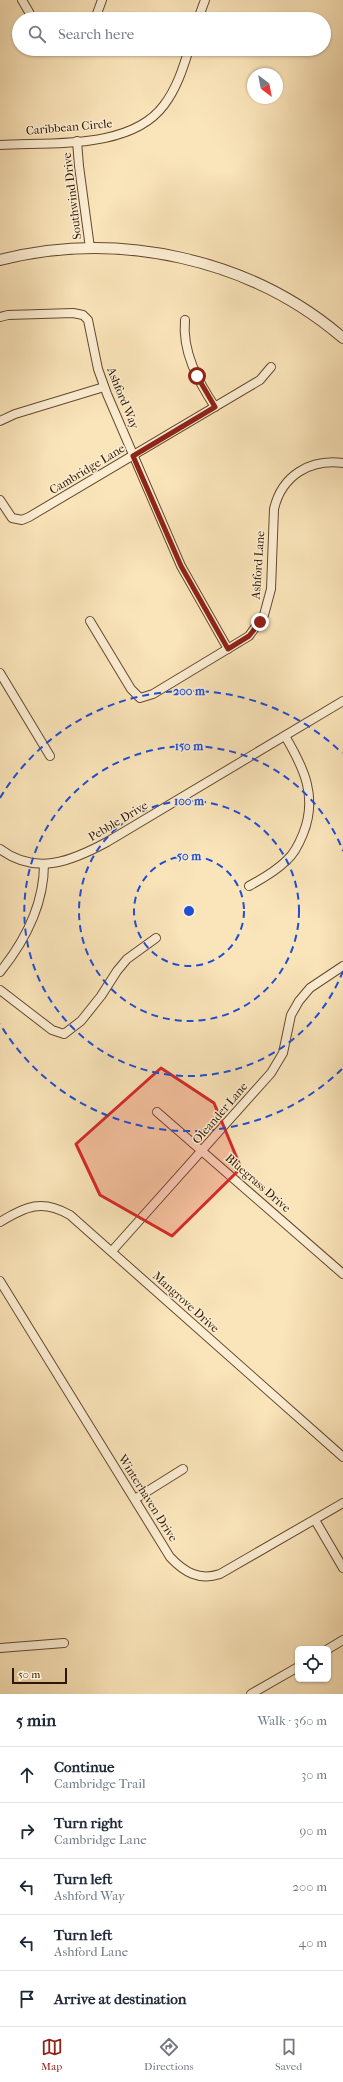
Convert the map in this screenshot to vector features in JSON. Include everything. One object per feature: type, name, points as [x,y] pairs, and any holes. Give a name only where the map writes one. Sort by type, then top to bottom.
[{"type":"street","points":[[22,0],[29,12]]},
{"type":"street","points":[[98,12],[102,0]]},
{"type":"street","points":[[201,12],[205,0]]},
{"type":"street","name":"Caribbean Circle","points":[[0,145],[77,141],[118,135],[136,129],[150,120],[163,106],[174,89],[186,56]]},
{"type":"street","name":"Southwind Drive","points":[[77,141],[90,248]]},
{"type":"street","points":[[0,260],[45,251],[90,248],[166,254],[226,270],[253,282],[303,309],[343,338]]},
{"type":"street","name":"Ashford Way","points":[[0,316],[8,314],[83,315],[90,324],[98,369],[133,456],[181,566],[228,649]]},
{"type":"street","points":[[185,320],[184,333],[193,368],[215,407]]},
{"type":"street","name":"Cambridge Lane","points":[[0,500],[12,518],[22,520],[260,380],[271,367]]},
{"type":"street","points":[[0,421],[15,414],[104,387]]},
{"type":"street","name":"Ashford Lane","points":[[90,621],[131,689],[140,698],[153,694],[249,636],[260,622],[266,609],[271,589],[274,509],[283,489],[292,476],[310,465],[323,462],[343,464]]},
{"type":"street","points":[[0,673],[50,756]]},
{"type":"street","name":"Pebble Drive","points":[[0,849],[20,859],[44,864],[60,863],[88,852],[343,701]]},
{"type":"street","points":[[249,886],[275,871],[292,855],[301,840],[309,818],[310,792],[306,777],[285,736]]},
{"type":"street","points":[[0,972],[16,949],[32,921],[41,894],[44,864]]},
{"type":"street","points":[[0,990],[52,1030],[64,1034],[81,1021],[94,1006],[117,971],[127,959],[156,938]]},
{"type":"street","name":"Oleander Lane","points":[[112,1251],[271,1072],[283,1053],[294,1008],[307,992],[343,966]]},
{"type":"street","name":"Bluegrass Drive","points":[[157,1112],[203,1150],[343,1274]]},
{"type":"street","name":"Mangrove Drive","points":[[0,1222],[22,1209],[33,1206],[49,1206],[70,1215],[343,1457]]},
{"type":"street","name":"Winterhaven Drive","points":[[0,1281],[170,1557],[185,1571],[201,1577],[214,1576],[227,1571],[343,1503]]},
{"type":"street","points":[[135,1499],[184,1469]]},
{"type":"street","points":[[315,1520],[343,1568]]},
{"type":"street","points":[[331,1647],[343,1640]]},
{"type":"street","points":[[0,1648],[64,1643]]},
{"type":"street","points":[[256,1693],[295,1669]]},
{"type":"highlighted area","points":[[161,1068],[214,1103],[241,1168],[172,1236],[100,1195],[76,1144]]},
{"type":"route","points":[[197,376],[215,407],[133,456],[181,566],[228,649],[249,636],[260,622]]}]
